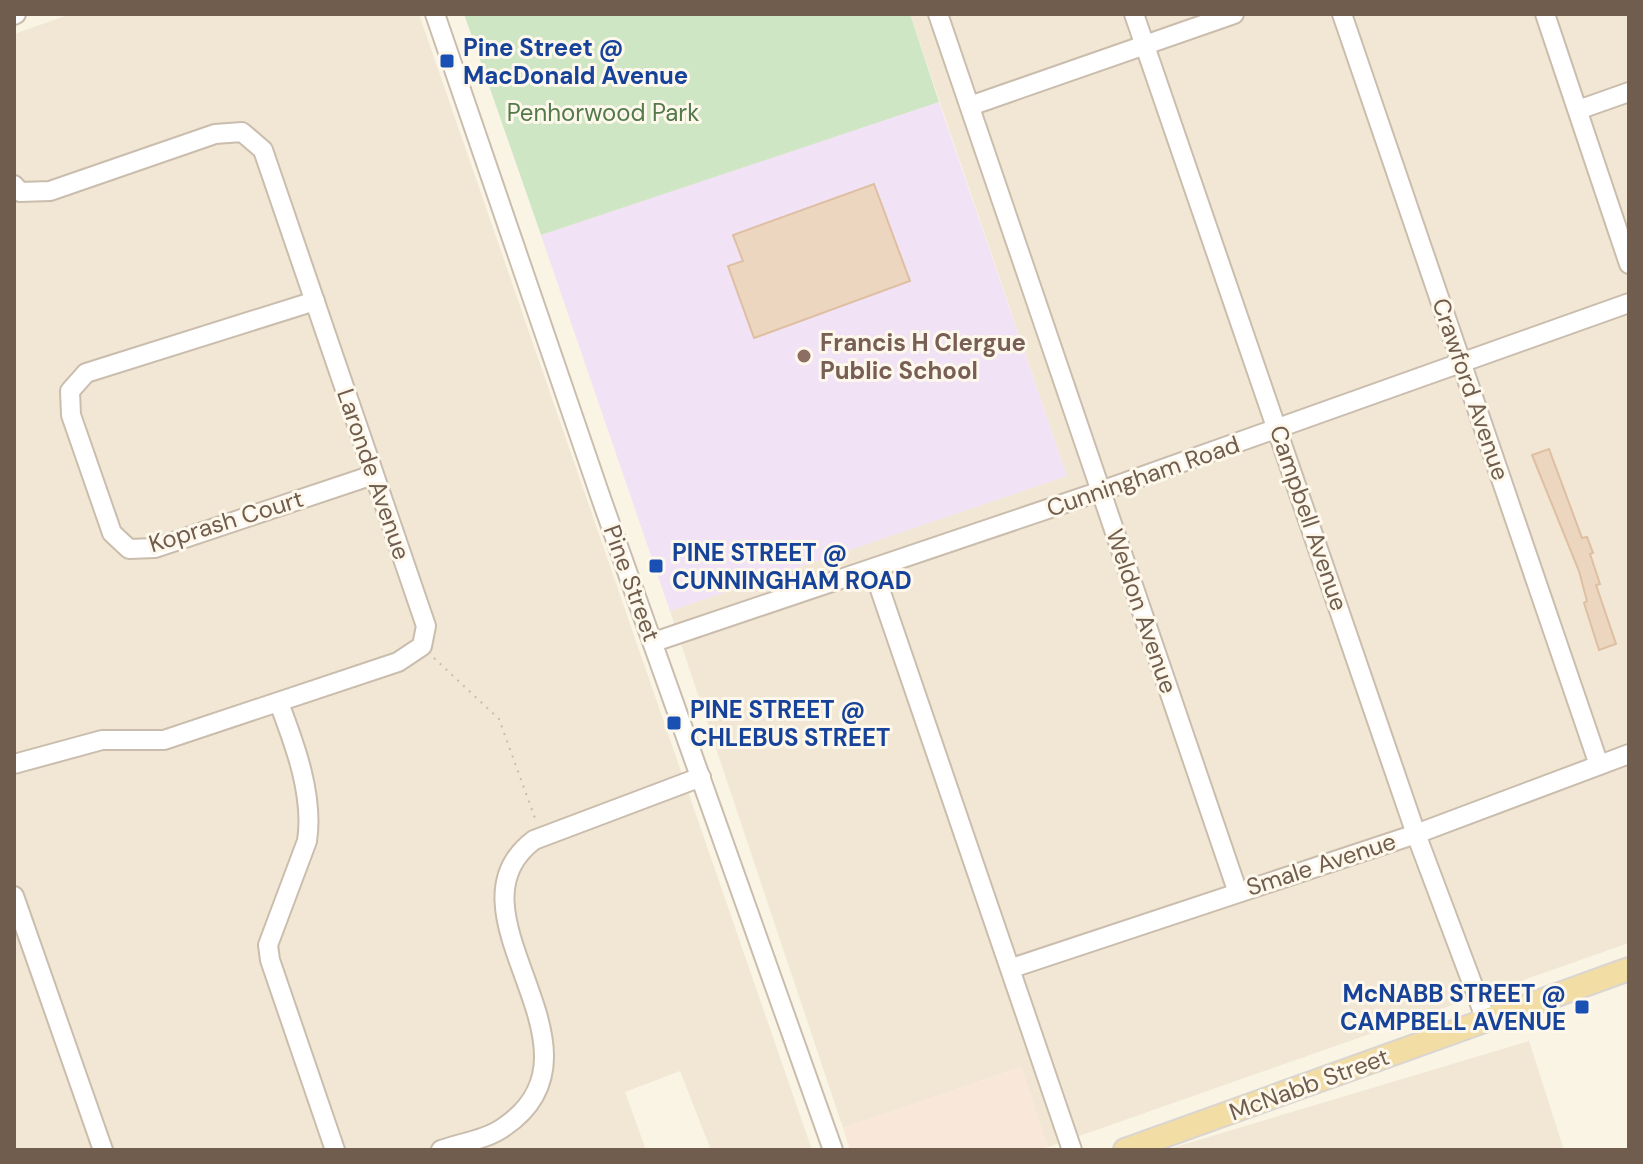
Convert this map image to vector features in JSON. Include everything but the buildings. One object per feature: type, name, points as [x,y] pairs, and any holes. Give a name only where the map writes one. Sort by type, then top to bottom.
[{"type":"main road","name":"McNabb Street","points":[[1125,1150],[1163,1144],[1486,1020],[1629,969]]},
{"type":"street","name":"Pine Street","points":[[435,14],[602,501],[833,1150]]},
{"type":"street","name":"Weldon Avenue","points":[[938,14],[1237,890]]},
{"type":"street","name":"Campbell Avenue","points":[[1134,14],[1416,834],[1486,1020]]},
{"type":"street","points":[[970,106],[1234,14]]},
{"type":"street","name":"Crawford Avenue","points":[[1342,14],[1599,765]]},
{"type":"street","points":[[1545,14],[1629,264]]},
{"type":"street","points":[[1578,110],[1629,92]]},
{"type":"street","name":"Laronde Avenue","points":[[14,185],[20,192],[50,191],[215,134],[242,132],[263,150],[426,626],[422,646]]},
{"type":"street","name":"Koprash Court","points":[[315,301],[86,373],[70,391],[71,415],[112,533],[129,549],[155,548],[373,475]]},
{"type":"street","name":"Cunningham Road","points":[[654,642],[1101,491],[1629,303]]},
{"type":"street","points":[[873,569],[1072,1150]]},
{"type":"street","points":[[14,764],[102,740],[164,740],[398,662],[422,646]]},
{"type":"street","points":[[279,703],[294,743],[310,824],[268,945],[270,960],[335,1150]]},
{"type":"street","name":"Smale Avenue","points":[[1012,968],[1237,890],[1416,834],[1629,754]]},
{"type":"street","points":[[441,1150],[503,1129],[522,1112],[535,1093],[547,1062],[541,1023],[509,931],[504,894],[518,852],[541,837],[701,777]]},
{"type":"street","points":[[14,896],[103,1150]]},
{"type":"path","points":[[422,646],[499,719],[541,837]]},
{"type":"shaded area","points":[[71,14],[419,14],[812,1150],[711,1150],[680,1071],[625,1092],[646,1150],[14,1150],[14,34]]},
{"type":"shaded area","points":[[910,14],[1629,14],[1629,943],[1048,1147],[1021,1067],[843,1128],[670,611],[1067,476]]},
{"type":"shaded area","name":"Francis H Clergue Public School","points":[[939,102],[1067,476],[670,611],[541,235]]},
{"type":"shaded area","points":[[1529,1041],[1564,1150],[1165,1150]]},
{"type":"shaded area","points":[[1021,1067],[1048,1147],[1039,1150],[850,1150],[843,1128]]},
{"type":"green space","name":"Penhorwood Park","points":[[464,14],[910,14],[939,102],[541,235]]},
{"type":"place","name":"Pine Street @ MacDonald Avenue","points":[[447,61]]},
{"type":"place","name":"Francis H Clergue Public School","points":[[804,356]]},
{"type":"place","name":"PINE STREET @ CUNNINGHAM ROAD","points":[[656,566]]},
{"type":"place","name":"PINE STREET @ CHLEBUS STREET","points":[[674,723]]},
{"type":"place","name":"McNABB STREET @ CAMPBELL AVENUE","points":[[1582,1007]]}]
